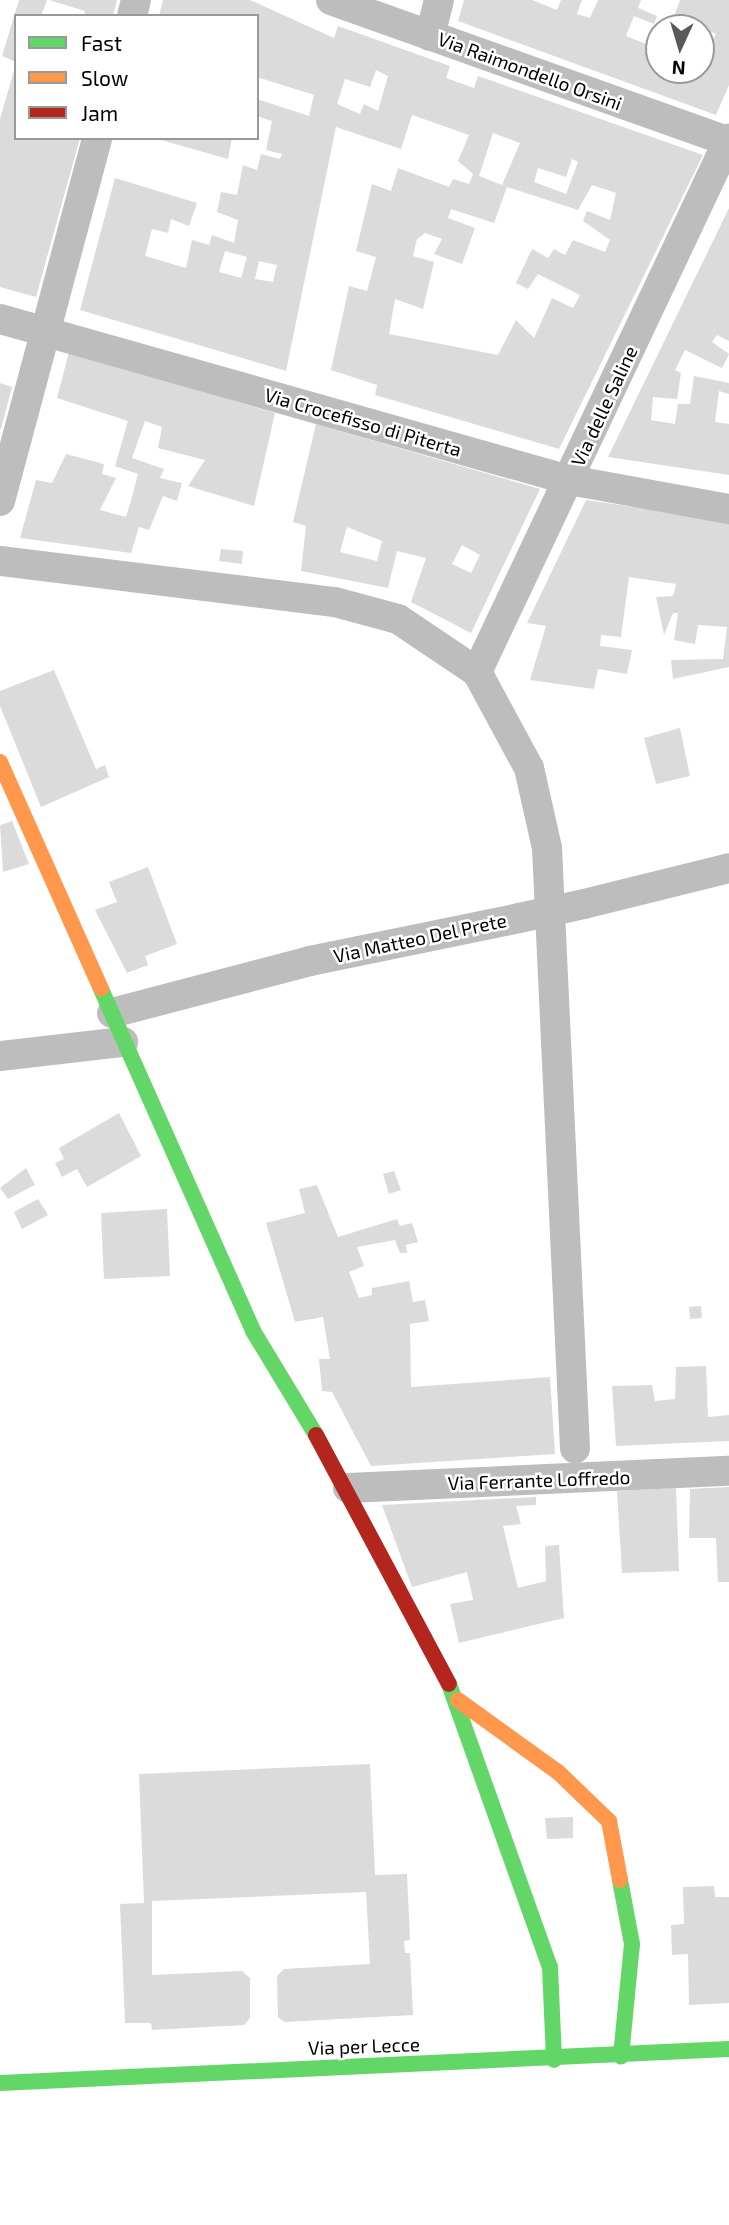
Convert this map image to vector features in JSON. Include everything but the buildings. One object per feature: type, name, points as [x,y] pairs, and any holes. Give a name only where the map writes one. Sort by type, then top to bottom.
[{"type":"street","name":"Via Raimondello Orsini","points":[[331,0],[729,141]]},
{"type":"street","points":[[430,36],[439,0]]},
{"type":"street","points":[[0,500],[96,140]]},
{"type":"street","name":"Via delle Saline","points":[[477,672],[729,141]]},
{"type":"street","name":"Via Crocefisso di Piterta","points":[[0,319],[569,480],[729,509]]},
{"type":"street","points":[[0,561],[335,602],[398,619],[477,672],[529,768],[547,848],[575,1448]]},
{"type":"street","points":[[0,762],[253,1331],[348,1488],[458,1700],[550,1967],[554,2060]]},
{"type":"street","name":"Via Matteo Del Prete","points":[[112,1013],[310,961],[584,904],[729,868]]},
{"type":"street","points":[[0,1056],[123,1042]]},
{"type":"street","name":"Via Ferrante Loffredo","points":[[348,1488],[729,1471]]},
{"type":"street","points":[[458,1700],[558,1772],[609,1821],[632,1944],[621,2056]]},
{"type":"street","name":"Via per Lecce","points":[[0,2083],[554,2060],[729,2049]]},
{"type":"traffic: fast","points":[[101,989],[253,1331],[316,1435]]},
{"type":"traffic: fast","points":[[449,1684],[550,1967],[554,2060]]},
{"type":"traffic: fast","points":[[620,1880],[632,1944],[621,2056]]},
{"type":"traffic: fast","points":[[0,2083],[729,2049]]},
{"type":"traffic: slow","points":[[0,762],[101,989]]},
{"type":"traffic: slow","points":[[458,1700],[558,1772],[609,1821],[620,1880]]},
{"type":"traffic: jam","points":[[316,1435],[449,1684]]}]
